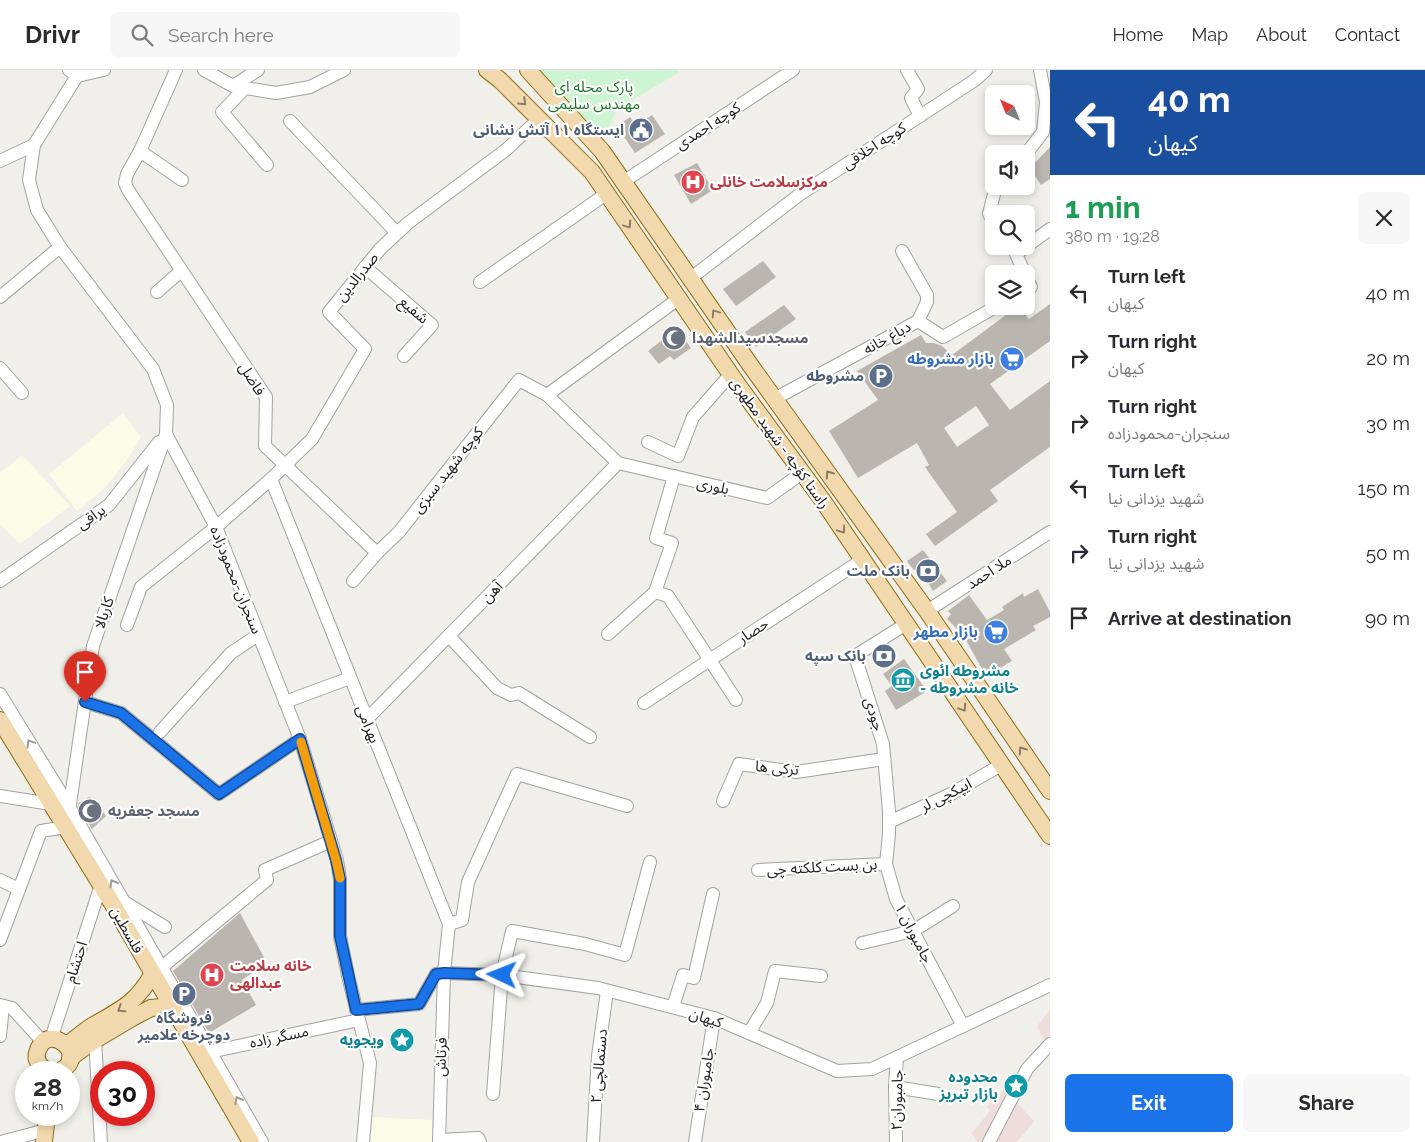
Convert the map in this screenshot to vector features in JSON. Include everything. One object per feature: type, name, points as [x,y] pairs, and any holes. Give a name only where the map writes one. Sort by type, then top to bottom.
[{"type":"main road","name":"راستا کؤچه - شهید مطهری","points":[[487,70],[505,77],[595,178],[730,375],[802,473],[1050,836]]},
{"type":"main road","name":"راستا کؤچه - شهید مطهری","points":[[528,70],[602,151],[751,366],[776,398],[927,611],[1050,790]]},
{"type":"main road","points":[[540,118],[558,102]]},
{"type":"main road","points":[[595,178],[612,165]]},
{"type":"main road","points":[[906,624],[927,611]]},
{"type":"main road","name":"فلسطین","points":[[0,720],[101,885],[118,902],[157,970],[172,1006],[205,1053],[251,1142]]},
{"type":"main road","points":[[63,1061],[90,1028],[125,1008],[144,989],[157,970]]},
{"type":"main road","points":[[66,1061],[95,1040],[151,1008],[172,1006]]},
{"type":"main road","points":[[37,1061],[38,1049],[47,1041],[60,1040],[58,1061]]},
{"type":"street","points":[[104,70],[73,73],[34,145],[30,180],[31,188],[37,210],[60,247],[153,369],[167,406],[166,434]]},
{"type":"street","points":[[176,70],[140,151],[182,180]]},
{"type":"street","points":[[204,70],[239,87],[276,93],[310,87],[344,70]]},
{"type":"street","points":[[258,70],[239,87],[222,112],[267,165]]},
{"type":"street","name":"کوچه احمدی","points":[[624,182],[793,70]]},
{"type":"street","points":[[907,70],[918,89],[911,98],[920,116]]},
{"type":"street","name":"کوچه اخلاقی","points":[[691,278],[799,195],[975,80],[986,70]]},
{"type":"street","points":[[1033,145],[1043,132],[1046,102],[1040,70]]},
{"type":"street","name":"صدرالدین","points":[[127,625],[140,587],[216,527],[271,479],[312,439],[365,349],[329,312],[365,267],[380,249],[408,223],[507,149],[540,118]]},
{"type":"street","points":[[290,121],[397,233]]},
{"type":"street","points":[[0,161],[34,145]]},
{"type":"street","name":"فاضل","points":[[140,151],[127,174],[126,183],[128,190],[266,397],[265,446],[377,553]]},
{"type":"street","points":[[480,282],[606,194]]},
{"type":"street","points":[[1035,238],[1050,229]]},
{"type":"street","points":[[0,297],[60,247]]},
{"type":"street","points":[[902,251],[928,295],[928,302],[918,321]]},
{"type":"street","name":"شفیع","points":[[365,267],[432,326],[404,356]]},
{"type":"street","points":[[157,292],[181,271]]},
{"type":"street","points":[[547,395],[678,299]]},
{"type":"street","name":"دباغ خانه","points":[[776,398],[918,321],[943,336],[985,313]]},
{"type":"street","points":[[0,368],[22,393]]},
{"type":"street","points":[[648,442],[678,456],[693,417],[730,375]]},
{"type":"street","name":"کوچه شهید سبزی","points":[[354,581],[377,553],[399,532],[519,380],[547,395],[618,463]]},
{"type":"street","name":"سنجران-محمودزاده","points":[[166,434],[216,527],[300,739],[331,841],[340,879],[340,936],[370,1063],[362,1142]]},
{"type":"street","name":"یراقی","points":[[0,581],[109,505],[166,434]]},
{"type":"street","name":"کاربالا","points":[[66,828],[93,646],[166,434]]},
{"type":"street","name":"بلوری","points":[[618,463],[767,498],[802,473]]},
{"type":"street","name":"آهن","points":[[366,720],[618,463]]},
{"type":"street","points":[[608,634],[655,592],[672,543],[656,538],[674,476]]},
{"type":"street","name":"بهرامی","points":[[271,479],[449,924],[444,973]]},
{"type":"street","name":"ملا احمد","points":[[927,611],[1050,532]]},
{"type":"street","name":"حصار","points":[[644,702],[862,560]]},
{"type":"street","points":[[655,592],[668,596],[736,700]]},
{"type":"street","name":"جودی","points":[[889,828],[883,744],[856,656],[906,624]]},
{"type":"street","points":[[160,732],[231,654],[258,636]]},
{"type":"street","points":[[449,636],[497,688],[511,695],[519,693],[590,737]]},
{"type":"street","points":[[285,702],[350,678]]},
{"type":"street","points":[[0,694],[70,808],[118,902],[165,928]]},
{"type":"street","points":[[85,702],[121,713],[219,794],[300,739]]},
{"type":"street","name":"ترکی ها","points":[[723,801],[739,764],[796,772],[884,759]]},
{"type":"street","name":"ایپکچی لر","points":[[889,828],[1001,766]]},
{"type":"street","points":[[449,924],[462,920],[468,882],[517,774],[627,806]]},
{"type":"street","points":[[0,796],[51,804]]},
{"type":"street","points":[[0,940],[42,831],[66,828]]},
{"type":"street","name":"جامبوران ۱","points":[[889,828],[886,864],[896,899],[963,1026]]},
{"type":"street","points":[[262,1142],[205,1053],[157,970],[267,880],[265,870],[331,841]]},
{"type":"street","points":[[492,1094],[502,975],[512,931],[585,944],[625,956],[650,862]]},
{"type":"street","name":"بن بست کلکته چی","points":[[758,870],[886,864]]},
{"type":"street","points":[[0,880],[19,889]]},
{"type":"street","name":"احتشام","points":[[47,1041],[101,885]]},
{"type":"street","points":[[672,1007],[684,975],[694,978],[713,894]]},
{"type":"street","points":[[862,943],[913,931],[954,906]]},
{"type":"street","points":[[748,1033],[768,1003],[775,971],[821,976]]},
{"type":"street","points":[[358,1015],[419,1004],[436,974],[444,973]]},
{"type":"street","name":"کیهان","points":[[444,973],[502,975],[607,990],[714,1018],[837,1071],[872,1069],[1050,985]]},
{"type":"street","name":"فرتاش","points":[[439,1141],[444,973]]},
{"type":"street","name":"دستمالچی ۲","points":[[593,1142],[598,1056],[607,990]]},
{"type":"street","points":[[0,1036],[1,1006],[12,1008],[47,1041]]},
{"type":"street","name":"مسگر زاده","points":[[205,1053],[358,1015]]},
{"type":"street","name":"جامبوران ۴","points":[[695,1142],[714,1018]]},
{"type":"street","points":[[95,1040],[101,1142]]},
{"type":"street","points":[[989,1142],[1026,1069],[1050,1044]]},
{"type":"street","name":"جامبوران۲","points":[[896,1142],[895,1087],[897,1057]]},
{"type":"street","points":[[895,1087],[938,1094]]},
{"type":"street","points":[[1,1142],[45,1129]]},
{"type":"street","points":[[439,1141],[478,1138],[480,1142]]},
{"type":"shaded area","points":[[123,413],[141,437],[125,463],[102,491],[77,511],[49,474]]},
{"type":"shaded area","points":[[22,455],[70,506],[20,544],[0,525],[0,473]]},
{"type":"shaded area","name":"محدوده بازار تبریز","points":[[1050,1010],[1050,1052],[1031,1070],[1017,1103],[1034,1121],[1016,1142],[977,1142],[972,1133],[990,1111],[987,1107],[1045,1047],[1045,1042],[1037,1026]]},
{"type":"shaded area","points":[[372,1117],[433,1120],[433,1142],[370,1142]]},
{"type":"green space","name":"پارک محله ای مهندس سلیمی","points":[[534,70],[678,70],[678,73],[618,108],[602,140]]},
{"type":"building","name":"ایستگاه ۱۱ آتش نشانی","points":[[652,115],[665,134],[635,153],[617,126],[630,117],[636,126]]},
{"type":"building","points":[[1050,147],[1050,179],[1041,185],[1035,176],[1035,163]]},
{"type":"building","name":"مرکزسلامت خانلی","points":[[697,163],[713,190],[691,204],[674,175]]},
{"type":"building","points":[[763,261],[776,277],[736,306],[723,289]]},
{"type":"building","points":[[1050,304],[1050,341],[990,384],[1010,410],[1050,381],[1050,447],[990,490],[998,501],[935,546],[926,534],[957,512],[925,467],[929,465],[917,443],[858,478],[829,431],[878,400],[857,371],[921,335],[926,343],[942,346],[952,355],[1006,315],[1026,315],[1029,319]],"holes":[[[976,406],[989,425],[957,447],[944,428]]]},
{"type":"building","points":[[784,305],[796,319],[756,347],[745,332]]},
{"type":"building","name":"مسجدسیدالشهدا","points":[[677,329],[691,348],[674,360],[670,356],[659,364],[648,351]]},
{"type":"building","name":"بانک ملت","points":[[923,550],[947,581],[933,591],[927,581],[907,561]]},
{"type":"building","name":"بازار مطهر","points":[[1038,589],[1050,612],[1050,617],[1033,626],[1036,630],[1004,649],[1012,661],[986,676],[963,635],[947,619],[951,614],[948,611],[969,595],[987,620],[1004,610],[1002,607],[1023,593],[1024,597]]},
{"type":"building","name":"مشروطه ائوی - خانه مشروطه","points":[[904,659],[927,691],[896,710],[885,691],[892,686],[883,674]]},
{"type":"building","name":"مسجد جعفریه","points":[[90,797],[106,816],[92,829],[78,806],[78,803]]},
{"type":"building","name":"خانه سلامت عبدالهی","points":[[240,913],[267,963],[242,980],[256,1005],[209,1033],[173,971]]},
{"type":"slow traffic","points":[[301,742],[340,878]]},
{"type":"place","name":"ایستگاه ۱۱ آتش نشانی","points":[[641,130]]},
{"type":"place","name":"مرکزسلامت خانلی","points":[[693,182]]},
{"type":"place","name":"مسجدسیدالشهدا","points":[[674,338]]},
{"type":"place","name":"بازار مشروطه","points":[[1012,359]]},
{"type":"place","name":"مشروطه","points":[[881,376]]},
{"type":"place","name":"بانک ملت","points":[[928,571]]},
{"type":"place","name":"بازار مطهر","points":[[996,632]]},
{"type":"place","name":"بانک سپه","points":[[884,656]]},
{"type":"place","name":"مشروطه ائوی - خانه مشروطه","points":[[903,680]]},
{"type":"place","name":"مسجد جعفریه","points":[[90,811]]},
{"type":"place","name":"خانه سلامت عبدالهی","points":[[212,975]]},
{"type":"place","name":"فروشگاه دوچرخه علامیر","points":[[184,994]]},
{"type":"place","name":"ویجویه","points":[[402,1040]]},
{"type":"place","name":"محدوده بازار تبریز","points":[[1016,1086]]},
{"type":"route","points":[[85,702],[121,713],[219,794],[300,739],[340,879],[340,936],[356,1010],[419,1004],[436,974],[502,975]]}]
